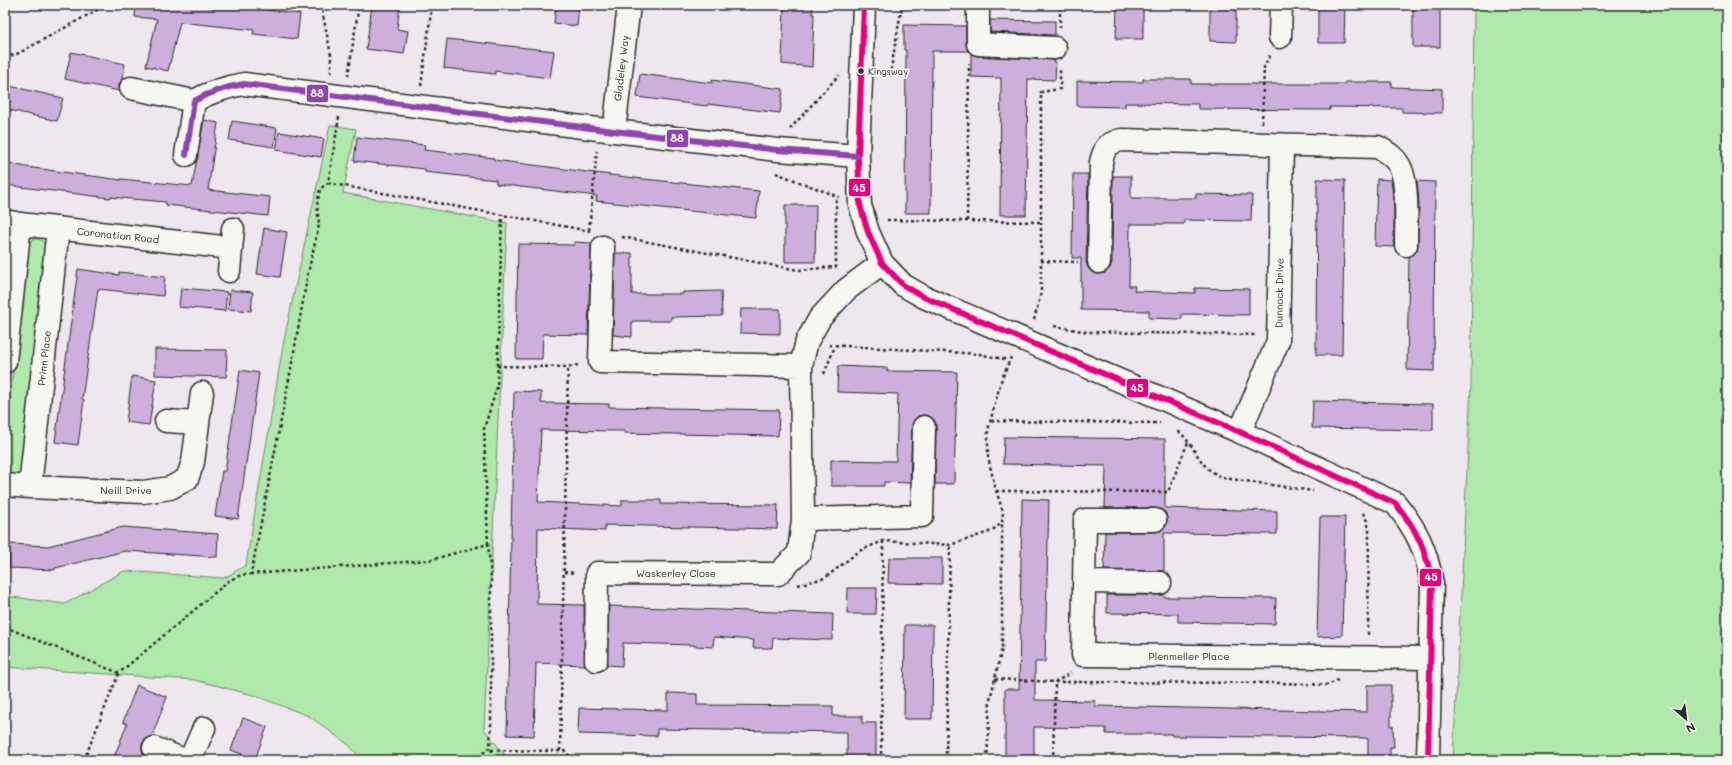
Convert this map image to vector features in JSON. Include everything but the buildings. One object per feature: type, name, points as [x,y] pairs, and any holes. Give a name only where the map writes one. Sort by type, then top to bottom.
[{"type":"street","name":"Gladeley Way","points":[[606,130],[628,5]]},
{"type":"street","points":[[864,5],[858,156],[860,205],[868,232],[882,263],[903,285],[924,297],[1240,432],[1394,502],[1410,522],[1428,560],[1432,583],[1428,760]]},
{"type":"street","points":[[978,5],[978,44],[1059,48]]},
{"type":"street","points":[[1280,38],[1281,5]]},
{"type":"street","points":[[131,88],[194,101],[205,94],[228,86],[244,84],[345,86],[606,130],[778,150],[858,156]]},
{"type":"street","points":[[186,155],[194,101]]},
{"type":"street","points":[[1099,262],[1101,162],[1104,150],[1110,143],[1121,140],[1378,147],[1390,154],[1399,164],[1405,176],[1406,245]]},
{"type":"street","name":"Dunnock Drive","points":[[1240,432],[1278,341],[1272,145]]},
{"type":"street","points":[[5,362],[12,222]]},
{"type":"street","name":"Coronation Road","points":[[12,222],[58,228],[232,238],[229,271]]},
{"type":"street","name":"Prinn Place","points":[[30,487],[58,228]]},
{"type":"street","points":[[603,247],[600,362],[801,366]]},
{"type":"street","name":"Waskerley Close","points":[[596,660],[597,573],[778,574],[799,553],[803,519],[801,366],[807,341],[820,318],[846,290],[882,263]]},
{"type":"street","name":"Neill Drive","points":[[5,485],[143,492],[170,488],[187,479],[193,462],[202,394]]},
{"type":"street","points":[[166,421],[198,423]]},
{"type":"street","points":[[803,519],[922,516],[924,427]]},
{"type":"street","name":"Plenmeller Place","points":[[1156,520],[1085,520],[1083,655],[1431,658]]},
{"type":"street","points":[[1084,582],[1160,583]]},
{"type":"street","points":[[190,760],[204,728]]},
{"type":"street","points":[[154,748],[184,760]]},
{"type":"path","points":[[5,58],[19,53],[106,5]]},
{"type":"path","points":[[321,5],[331,55],[331,74]]},
{"type":"path","points":[[251,574],[308,273],[319,225],[317,205],[320,189],[328,183],[358,5]]},
{"type":"path","points":[[420,94],[432,5]]},
{"type":"path","points":[[786,131],[793,128],[840,74],[890,75],[902,5]]},
{"type":"path","points":[[1023,339],[1034,319],[1041,293],[1041,92],[1060,89],[1060,5]]},
{"type":"path","points":[[1272,145],[1264,67],[1280,38]]},
{"type":"path","points":[[967,221],[969,59]]},
{"type":"path","points":[[589,230],[606,130]]},
{"type":"path","points":[[494,760],[490,749],[491,604],[484,430],[497,387],[502,214]]},
{"type":"path","points":[[864,220],[1041,222]]},
{"type":"path","points":[[1041,261],[1099,262]]},
{"type":"path","points":[[1034,319],[1041,322]]},
{"type":"path","points":[[1048,324],[1087,332],[1278,335]]},
{"type":"path","points":[[807,341],[834,346],[979,354],[1008,360]]},
{"type":"path","points":[[497,366],[568,367],[600,362]]},
{"type":"path","points":[[560,751],[568,367]]},
{"type":"path","points":[[991,420],[1162,423]]},
{"type":"path","points":[[1178,430],[1188,442],[1205,468],[1213,474],[1224,478],[1321,492]]},
{"type":"path","points":[[996,491],[1168,492],[1188,442]]},
{"type":"path","points":[[1362,511],[1369,529],[1368,657]]},
{"type":"path","points":[[880,760],[883,517]]},
{"type":"path","points":[[987,760],[990,700],[1002,648],[1002,522]]},
{"type":"path","points":[[84,760],[119,673],[230,580],[240,575],[430,560],[488,544]]},
{"type":"path","points":[[946,760],[950,545]]},
{"type":"path","points":[[5,627],[119,673]]},
{"type":"path","points":[[995,679],[1055,682],[1280,683],[1328,685],[1340,679]]},
{"type":"path","points":[[1053,760],[1055,682]]},
{"type":"path","points":[[476,760],[490,749],[565,751],[573,760]]},
{"type":"path","points":[[780,760],[790,758],[797,760]]},
{"type":"green space","points":[[1474,5],[1727,5],[1727,760],[1453,760],[1471,386]]},
{"type":"green space","points":[[330,125],[356,129],[343,193],[507,223],[484,729],[507,758],[514,760],[362,760],[349,745],[309,716],[253,695],[195,680],[5,667],[5,596],[65,604],[124,571],[224,578],[246,565],[284,340]]},
{"type":"green space","points":[[34,239],[39,239],[45,243],[47,247],[22,472],[20,476],[5,475],[5,442],[27,247],[29,242]]},
{"type":"transit line","name":"45","points":[[864,5],[858,156],[860,205],[868,232],[882,263],[903,285],[924,297],[1240,432],[1395,503],[1420,540],[1427,560],[1432,583],[1428,760]]},
{"type":"transit line","name":"88","points":[[186,155],[194,101],[218,90],[244,84],[614,131],[778,150],[858,156]]},
{"type":"place","name":"Kingsway","points":[[861,71]]}]
